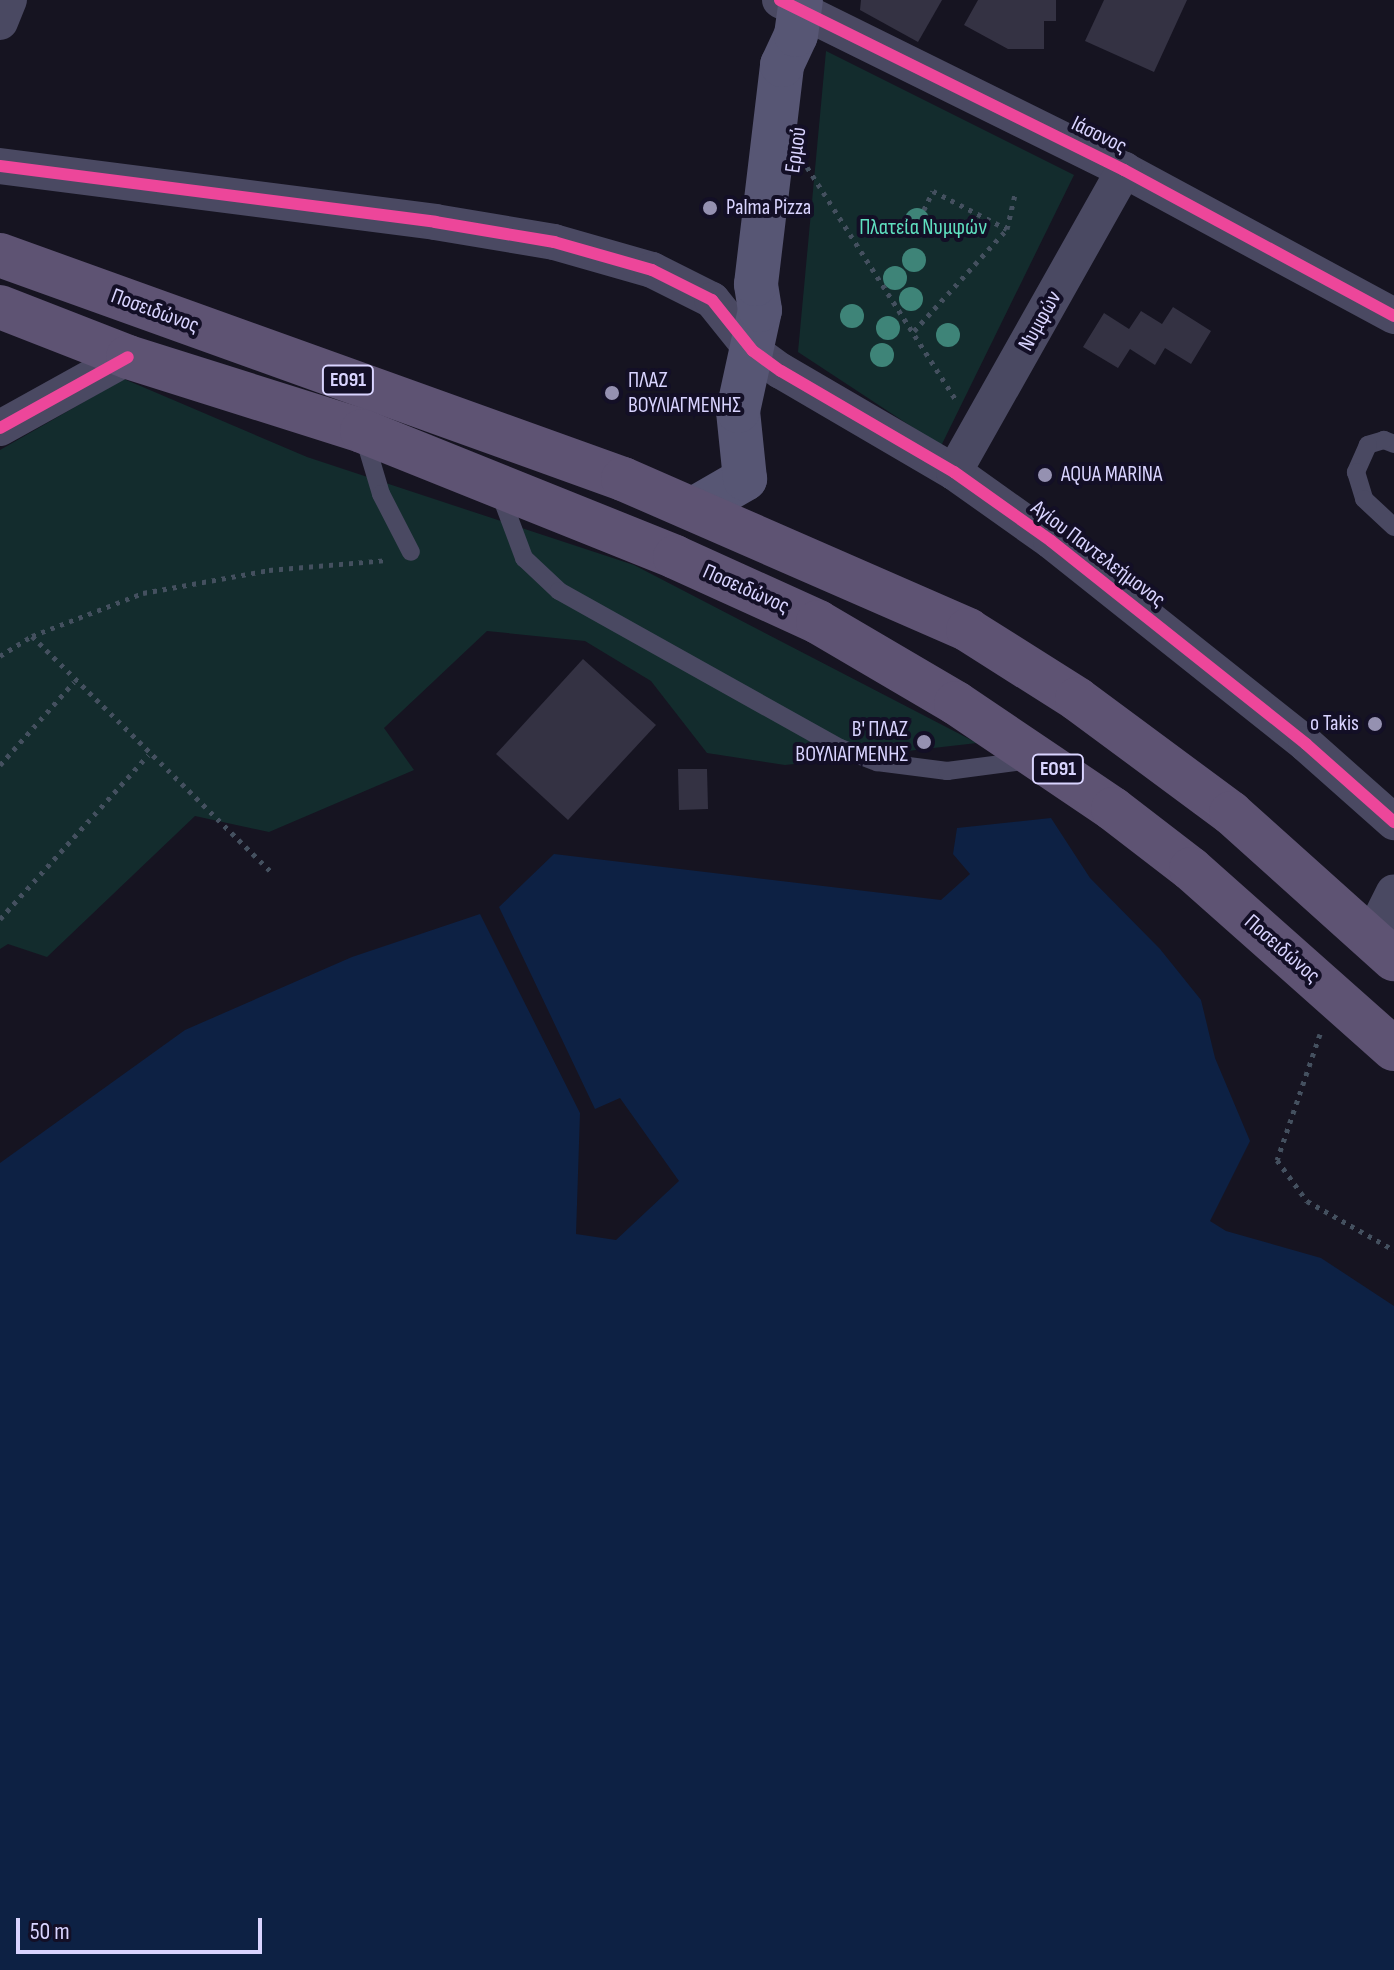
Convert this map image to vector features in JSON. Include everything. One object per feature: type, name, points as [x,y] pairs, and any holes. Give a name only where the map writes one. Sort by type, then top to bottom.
[{"type":"main road","name":"Ποσειδώνος","points":[[0,255],[695,508],[992,645],[1186,779],[1382,949]]},
{"type":"main road","name":"Ποσειδώνος","points":[[0,307],[128,357],[362,431],[675,557],[818,622],[1043,758],[1191,869],[1394,1049]]},
{"type":"street","points":[[0,22],[9,0]]},
{"type":"street","name":"Ερμού","points":[[757,330],[777,294],[809,61],[794,11]]},
{"type":"street","name":"Ερμού","points":[[675,557],[695,508],[742,433],[738,411],[757,330],[756,284],[782,65],[794,11]]},
{"type":"street","name":"Ιάσονος","points":[[794,11],[1124,170],[1394,316]]},
{"type":"street","name":"Αγίου Παντελεήμονος","points":[[0,166],[336,208],[554,242],[652,270],[712,300],[757,330],[806,388],[954,472],[1153,620],[1394,822]]},
{"type":"street","name":"Νυμφών","points":[[954,472],[1124,170]]},
{"type":"street","points":[[0,428],[128,357]]},
{"type":"street","points":[[1382,949],[1394,892]]},
{"type":"lane","points":[[362,431],[381,494],[411,552]]},
{"type":"lane","points":[[1394,444],[1384,440],[1368,445],[1356,472],[1364,499],[1394,527]]},
{"type":"lane","points":[[497,485],[524,558],[559,591],[840,748],[877,762],[947,771],[991,769],[1043,758]]},
{"type":"path","points":[[796,150],[977,434]]},
{"type":"path","points":[[915,228],[933,191],[1007,229]]},
{"type":"path","points":[[914,331],[1007,229],[1015,194]]},
{"type":"path","points":[[0,656],[32,636],[143,593],[269,570],[375,563],[411,552]]},
{"type":"path","points":[[32,636],[74,682],[270,871]]},
{"type":"path","points":[[0,765],[74,682]]},
{"type":"path","points":[[0,919],[148,755]]},
{"type":"path","points":[[1334,994],[1277,1160],[1307,1201],[1394,1250]]},
{"type":"green space","name":"Πλατεία Νυμφών","points":[[826,51],[1074,175],[941,446],[798,352]]},
{"type":"green space","points":[[124,379],[307,457],[634,565],[977,743],[785,765],[707,753],[651,681],[585,641],[487,631],[384,728],[414,770],[269,832],[195,816],[47,957],[8,944],[0,949],[0,450]]},
{"type":"water","points":[[1051,818],[1090,878],[1160,949],[1201,1000],[1215,1058],[1250,1141],[1210,1221],[1226,1231],[1321,1258],[1394,1306],[1394,1970],[0,1970],[0,1163],[185,1030],[352,957],[480,914],[580,1113],[576,1234],[616,1240],[679,1181],[620,1098],[595,1109],[499,907],[554,854],[941,900],[970,874],[953,854],[957,828]]},
{"type":"building","points":[[861,0],[942,0],[918,42],[860,10]]},
{"type":"building","points":[[978,0],[1056,0],[1056,21],[1044,21],[1044,49],[1008,49],[964,25]]},
{"type":"building","points":[[1104,0],[1187,0],[1154,72],[1085,41]]},
{"type":"building","points":[[1173,307],[1211,331],[1191,364],[1165,348],[1155,365],[1130,349],[1118,368],[1083,347],[1104,313],[1129,329],[1141,311],[1162,324]]},
{"type":"building","points":[[583,659],[656,725],[568,820],[496,754]]},
{"type":"building","points":[[678,769],[707,769],[708,809],[679,810]]},
{"type":"cycle path","points":[[780,0],[1124,170],[1394,316]]},
{"type":"cycle path","points":[[0,166],[435,222],[554,242],[652,270],[712,300],[753,351],[781,371],[954,472],[1051,541],[1306,744],[1394,822]]},
{"type":"cycle path","points":[[0,428],[128,357]]},
{"type":"place","name":"Palma Pizza","points":[[710,208]]},
{"type":"place","name":"ΠΛΑΖ ΒΟΥΛΙΑΓΜΕΝΗΣ","points":[[612,393]]},
{"type":"place","name":"AQUA MARINA","points":[[1045,475]]},
{"type":"place","name":"o Takis","points":[[1375,724]]},
{"type":"place","name":"Β' ΠΛΑΖ ΒΟΥΛΙΑΓΜΕΝΗΣ","points":[[924,742]]}]
